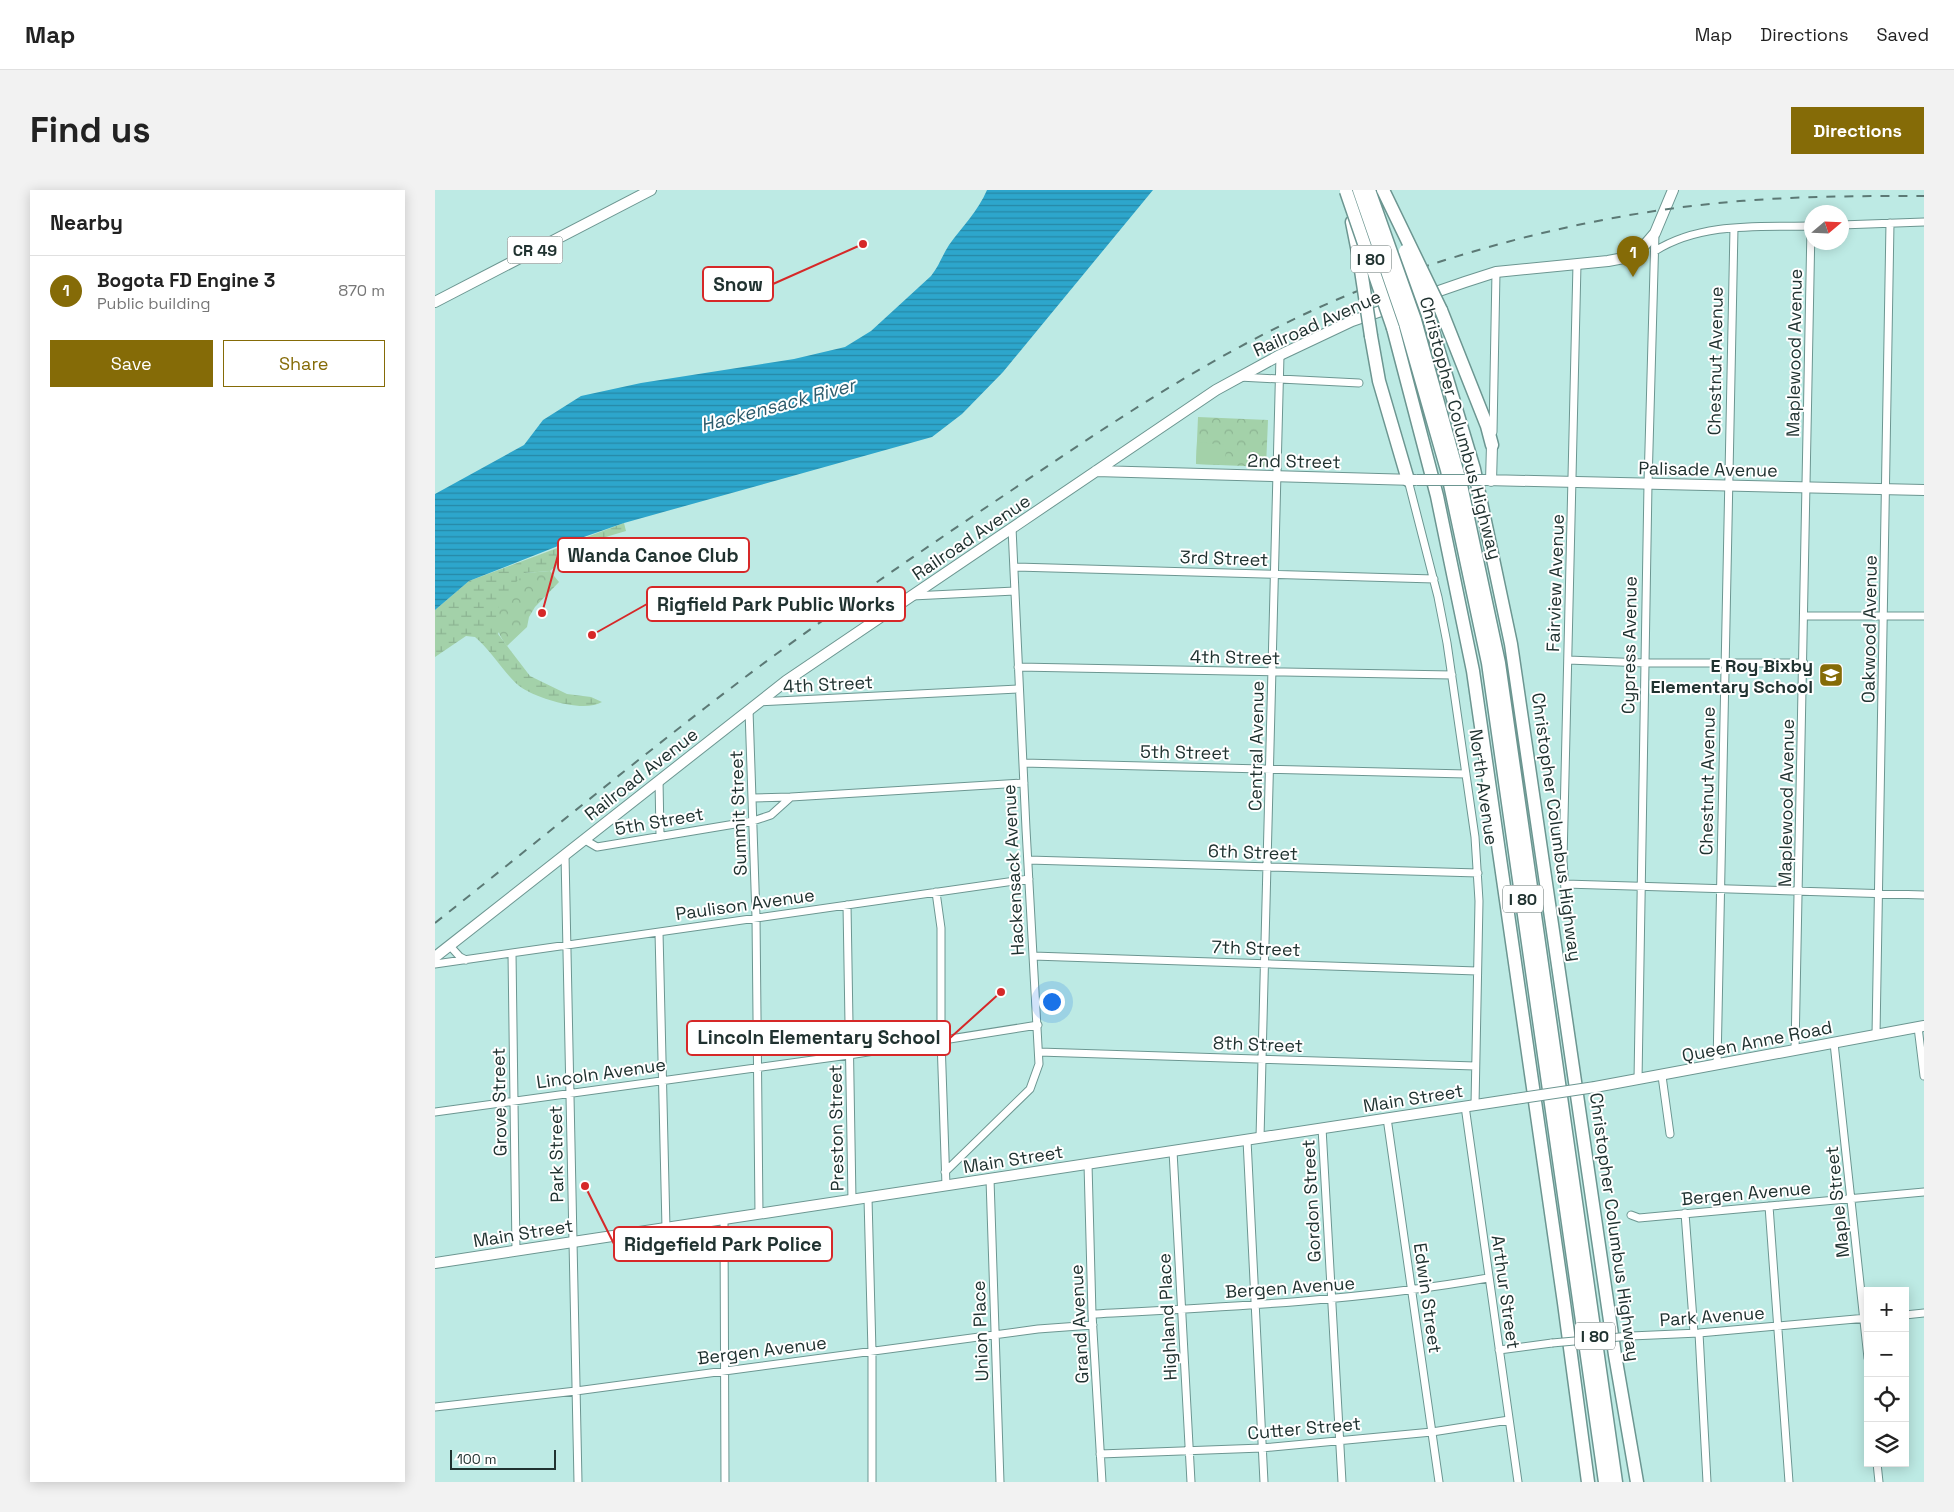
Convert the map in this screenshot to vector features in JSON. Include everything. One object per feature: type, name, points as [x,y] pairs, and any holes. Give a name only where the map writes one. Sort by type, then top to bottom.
[{"type":"highway","name":"Christopher Columbus Highway","points":[[1350,190],[1404,324],[1461,485],[1499,663],[1616,1482]]},
{"type":"highway","points":[[1350,190],[1379,381],[1413,480]]},
{"type":"highway","name":"Christopher Columbus Highway","points":[[1369,190],[1404,324],[1451,486],[1488,663],[1605,1482]]},
{"type":"highway","name":"Christopher Columbus Highway","points":[[1382,190],[1427,315],[1467,445],[1508,628],[1619,1380],[1637,1482]]},
{"type":"highway","points":[[1382,190],[1441,310],[1487,426],[1492,444]]},
{"type":"highway","name":"Christopher Columbus Highway","points":[[1404,324],[1474,679],[1565,1303],[1588,1482]]},
{"type":"main road","name":"CR 49","points":[[435,302],[651,190]]},
{"type":"main road","name":"Cypress Avenue","points":[[1655,233],[1665,213],[1673,190]]},
{"type":"main road","name":"Railroad Avenue","points":[[435,958],[791,678],[1239,377],[1280,355],[1352,321],[1497,272],[1624,258],[1643,247],[1655,233]]},
{"type":"main road","points":[[1489,480],[1492,444]]},
{"type":"main road","name":"2nd Street","points":[[1096,472],[1413,480],[1489,480]]},
{"type":"main road","name":"Palisade Avenue","points":[[1489,480],[1924,490]]},
{"type":"main road","name":"Queen Anne Road","points":[[1595,1087],[1921,1027]]},
{"type":"main road","name":"Main Street","points":[[435,1263],[1595,1087]]},
{"type":"street","points":[[1849,225],[1924,222]]},
{"type":"street","name":"Oakwood Avenue","points":[[1876,1035],[1891,223]]},
{"type":"street","points":[[1655,251],[1697,232],[1734,228],[1804,226]]},
{"type":"street","name":"Chestnut Avenue","points":[[1717,1065],[1727,485],[1734,228]]},
{"type":"street","name":"Cypress Avenue","points":[[1638,1080],[1648,484],[1655,233]]},
{"type":"street","name":"Maplewood Avenue","points":[[1795,1050],[1800,890],[1811,250]]},
{"type":"street","name":"Fairview Avenue","points":[[1566,904],[1563,861],[1577,264]]},
{"type":"street","points":[[1492,444],[1497,272]]},
{"type":"street","name":"Central Avenue","points":[[1260,1138],[1280,355]]},
{"type":"street","points":[[1239,377],[1359,383]]},
{"type":"street","name":"North Avenue","points":[[1413,480],[1452,676],[1478,873],[1475,1066],[1470,1106]]},
{"type":"street","name":"Hackensack Avenue","points":[[945,1172],[1030,1089],[1038,1073],[1039,1052],[1023,783],[1012,528]]},
{"type":"street","name":"3rd Street","points":[[1013,567],[1434,579]]},
{"type":"street","points":[[912,596],[1015,592]]},
{"type":"street","points":[[1805,616],[1924,616]]},
{"type":"street","points":[[1568,660],[1645,664],[1804,663]]},
{"type":"street","name":"4th Street","points":[[1018,668],[1452,676]]},
{"type":"street","name":"4th Street","points":[[759,702],[1019,689]]},
{"type":"street","name":"Summit Street","points":[[749,710],[756,917],[759,1214]]},
{"type":"street","name":"5th Street","points":[[1023,763],[1466,774]]},
{"type":"street","points":[[659,780],[660,835]]},
{"type":"street","points":[[753,798],[1023,783]]},
{"type":"street","name":"5th Street","points":[[585,840],[597,847],[753,821],[771,815],[791,797]]},
{"type":"street","name":"Park Street","points":[[565,855],[577,1482]]},
{"type":"street","name":"6th Street","points":[[1028,860],[1478,873]]},
{"type":"street","name":"Paulison Avenue","points":[[435,964],[1029,879]]},
{"type":"street","points":[[1565,884],[1924,895]]},
{"type":"street","points":[[936,892],[941,928],[941,1040],[946,1186]]},
{"type":"street","name":"Preston Street","points":[[847,905],[853,1200]]},
{"type":"street","points":[[659,932],[666,1228]]},
{"type":"street","points":[[447,948],[466,960]]},
{"type":"street","points":[[447,948],[457,961]]},
{"type":"street","name":"Grove Street","points":[[512,953],[516,1251]]},
{"type":"street","name":"7th Street","points":[[1033,956],[1477,970]]},
{"type":"street","name":"Lincoln Avenue","points":[[435,1112],[757,1066],[849,1055],[1037,1025]]},
{"type":"street","points":[[1921,1027],[1924,1076]]},
{"type":"street","name":"Maple Street","points":[[1834,1043],[1864,1302]]},
{"type":"street","name":"8th Street","points":[[1039,1052],[1475,1066]]},
{"type":"street","points":[[1662,1076],[1670,1134]]},
{"type":"street","name":"Arthur Street","points":[[1470,1106],[1488,1278],[1518,1482]]},
{"type":"street","name":"Edwin Street","points":[[1387,1118],[1439,1482]]},
{"type":"street","name":"Gordon Street","points":[[1322,1128],[1341,1482]]},
{"type":"street","points":[[1247,1140],[1264,1482]]},
{"type":"street","name":"Highland Place","points":[[1173,1151],[1191,1482]]},
{"type":"street","name":"Grand Avenue","points":[[1088,1164],[1092,1314],[1102,1482]]},
{"type":"street","name":"Union Place","points":[[990,1179],[1000,1482]]},
{"type":"street","name":"Bergen Avenue","points":[[1631,1215],[1639,1218],[1924,1192]]},
{"type":"street","name":"Preston Street","points":[[868,1198],[872,1352],[871,1482]]},
{"type":"street","points":[[1769,1206],[1789,1482]]},
{"type":"street","points":[[1685,1214],[1697,1333],[1707,1482]]},
{"type":"street","points":[[723,1220],[725,1482]]},
{"type":"street","name":"Bergen Avenue","points":[[1092,1314],[1331,1300],[1411,1292],[1488,1278]]},
{"type":"street","points":[[1909,1315],[1924,1313]]},
{"type":"street","name":"Park Avenue","points":[[1499,1350],[1631,1336],[1697,1333],[1864,1318]]},
{"type":"street","name":"Bergen Avenue","points":[[435,1407],[576,1391],[1038,1329],[1093,1325]]},
{"type":"street","name":"Cutter Street","points":[[1100,1454],[1263,1448],[1432,1432],[1509,1420]]},
{"type":"street","points":[[1877,1467],[1879,1482]]},
{"type":"green space","points":[[1198,417],[1268,420],[1266,467],[1196,464]]},
{"type":"green space","points":[[1197,442],[1226,445],[1225,465],[1196,464]]},
{"type":"green space","points":[[624,523],[626,531],[582,544],[550,571],[525,573],[498,634],[530,676],[567,694],[591,697],[602,702],[594,705],[573,705],[550,700],[522,688],[475,637],[466,636],[435,657],[435,610],[469,581]]},
{"type":"green space","points":[[550,571],[559,582],[535,607],[529,617],[527,627],[507,646],[497,626],[499,607],[503,599],[525,573]]},
{"type":"water","name":"Hackensack River","points":[[987,190],[1153,190],[1003,372],[962,414],[932,437],[624,523],[558,546],[469,581],[435,610],[435,494],[524,445],[543,420],[581,396],[641,383],[794,359],[845,347],[871,331],[931,276],[949,245],[974,212]]},
{"type":"railway","points":[[435,923],[715,700],[852,599],[982,510],[1155,396],[1250,341],[1299,317],[1350,294],[1448,259],[1538,234],[1630,215],[1677,208],[1770,199],[1924,196]]},
{"type":"place","name":"Snow","points":[[863,244]]},
{"type":"place","name":"Bogota FD Engine 3","points":[[1633,277]]},
{"type":"place","name":"Wanda Canoe Club","points":[[542,613]]},
{"type":"place","name":"Rigfield Park Public Works","points":[[592,635]]},
{"type":"place","name":"E Roy Bixby Elementary School","points":[[1831,675]]},
{"type":"place","name":"Lincoln Elementary School","points":[[1001,992]]},
{"type":"place","name":"Ridgefield Park Police","points":[[585,1186]]}]
